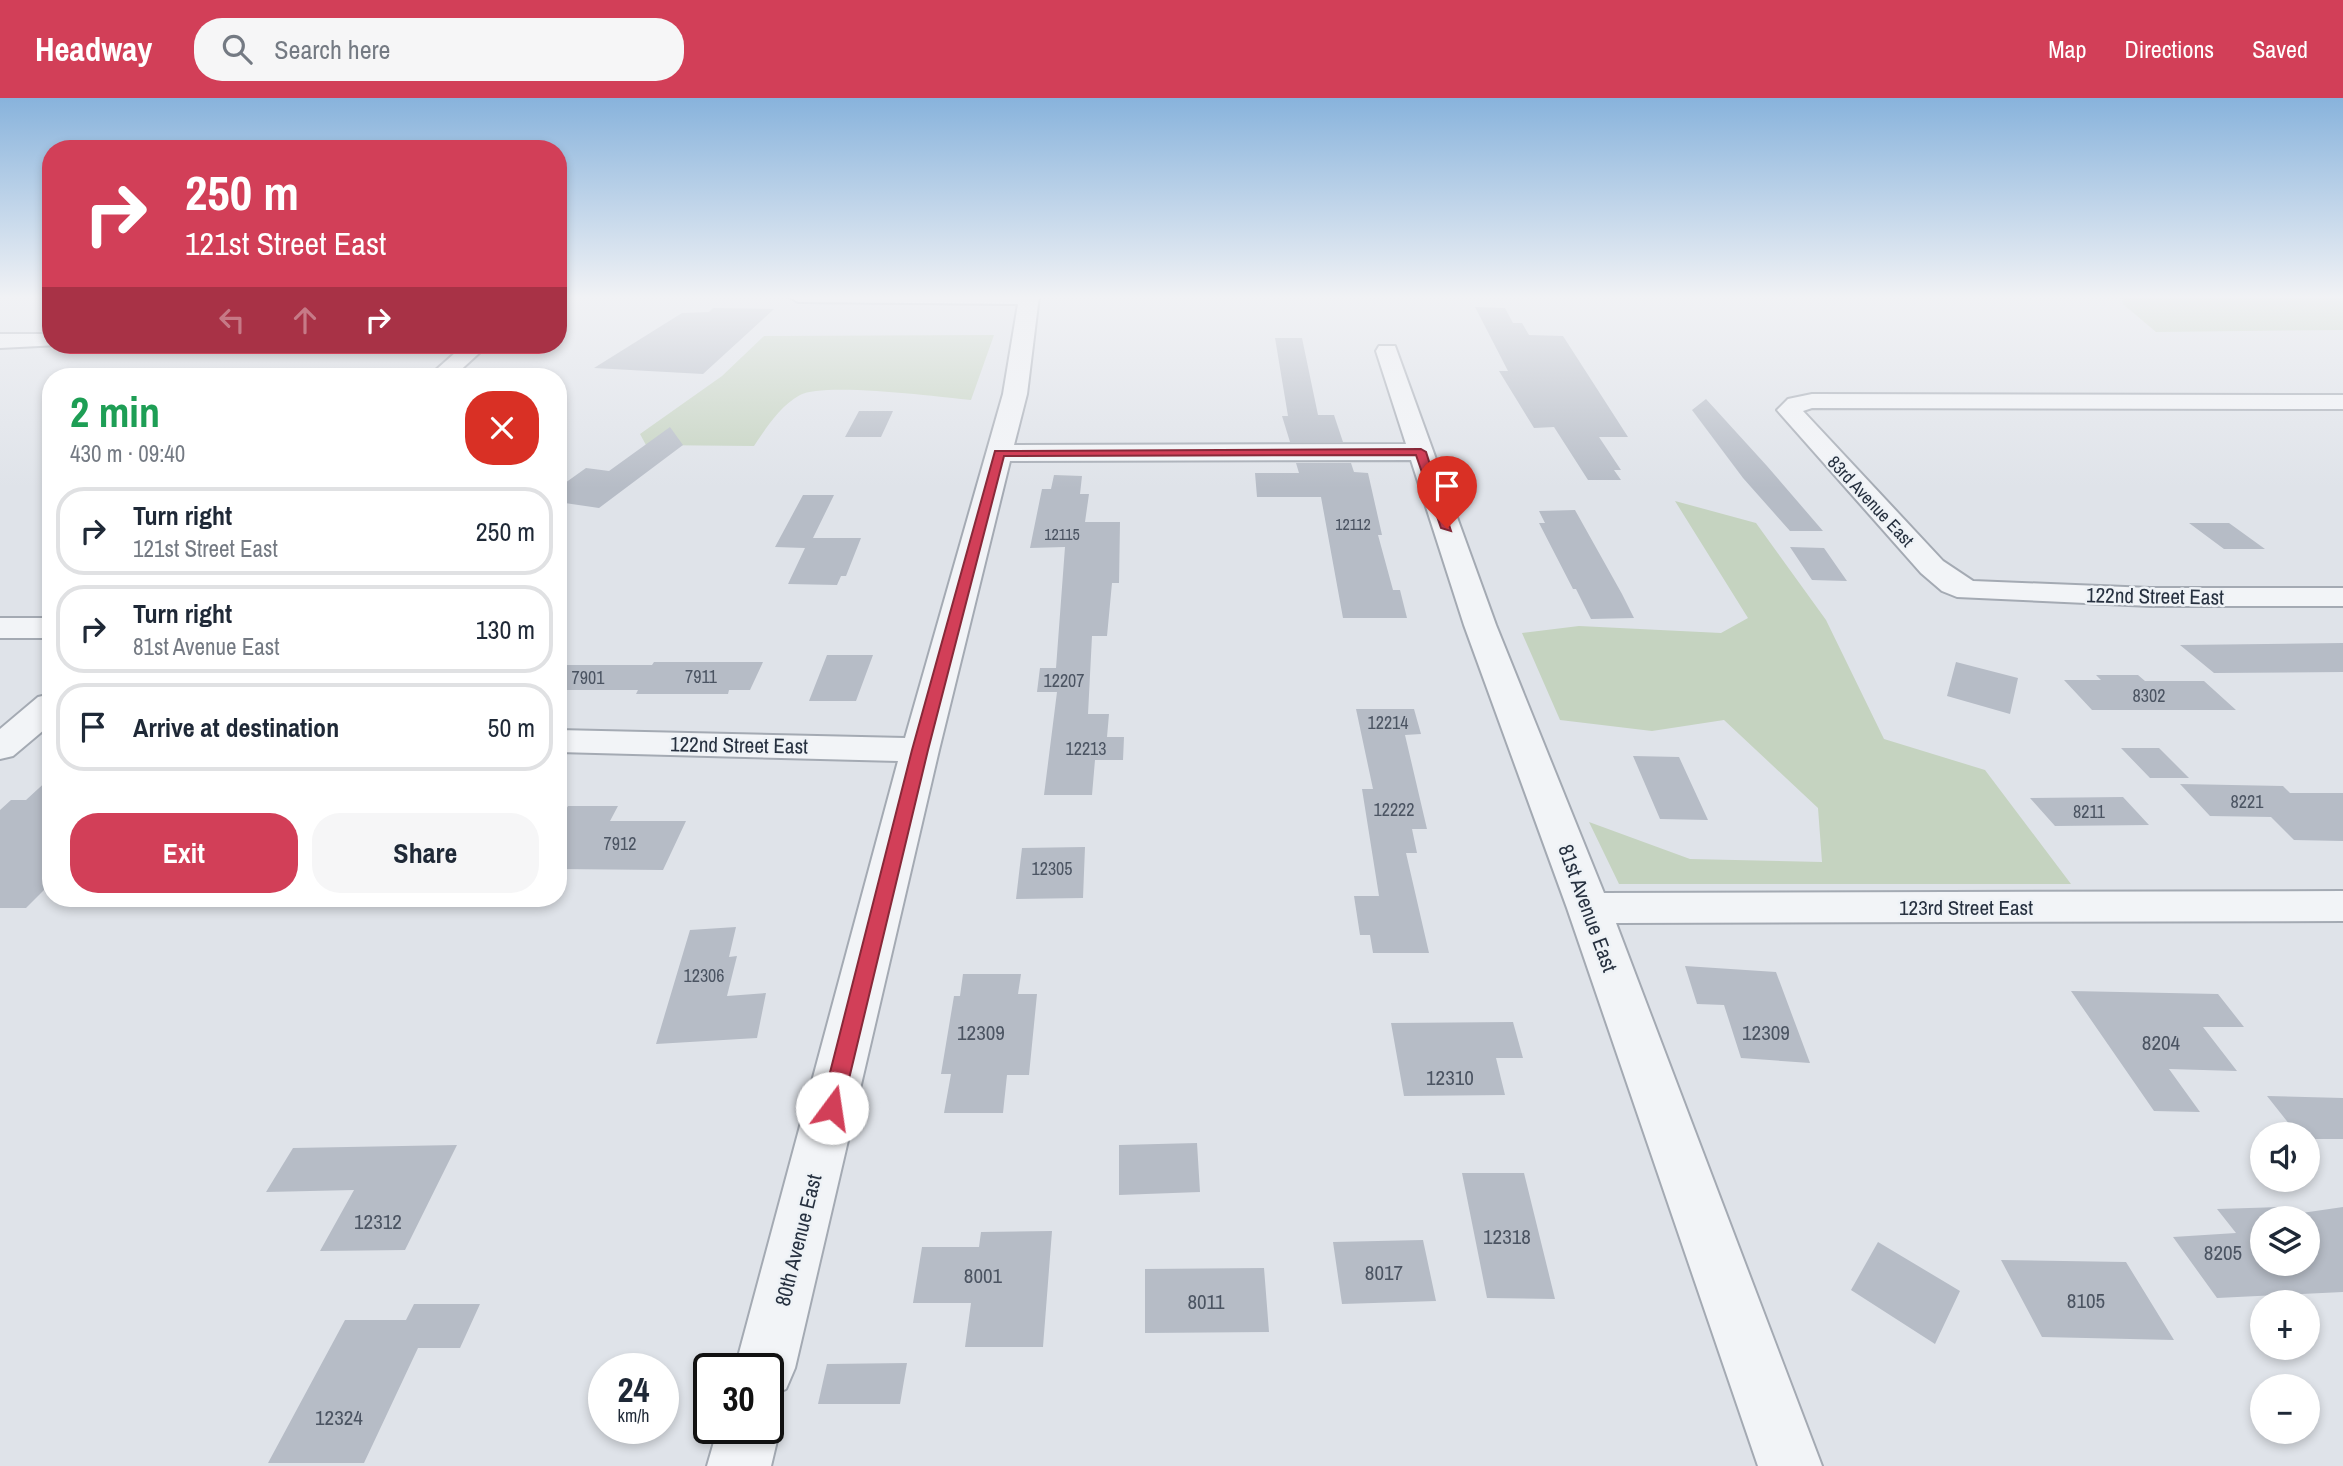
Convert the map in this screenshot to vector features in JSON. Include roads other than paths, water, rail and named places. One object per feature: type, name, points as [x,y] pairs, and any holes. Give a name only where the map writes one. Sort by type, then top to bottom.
[{"type":"street","name":"80th Avenue East","points":[[769,1353],[920,750],[1015,394],[1020,360]]},
{"type":"street","name":"81st Avenue East","points":[[1390,360],[1480,625],[1589,908],[1790,1466]]},
{"type":"street","name":"83rd Avenue East","points":[[1968,590],[1953,584],[1933,567],[1798,424],[1789,410],[1797,404],[1812,401],[2343,402]]},
{"type":"street","points":[[999,453],[1421,452]]},
{"type":"street","name":"122nd Street East","points":[[1968,590],[2150,597],[2343,597]]},
{"type":"street","points":[[0,628],[42,628]]},
{"type":"street","points":[[0,748],[42,713]]},
{"type":"street","name":"122nd Street East","points":[[567,741],[920,750]]},
{"type":"street","name":"123rd Street East","points":[[1589,908],[2343,906]]},
{"type":"street","points":[[739,1466],[745,1444]]}]
